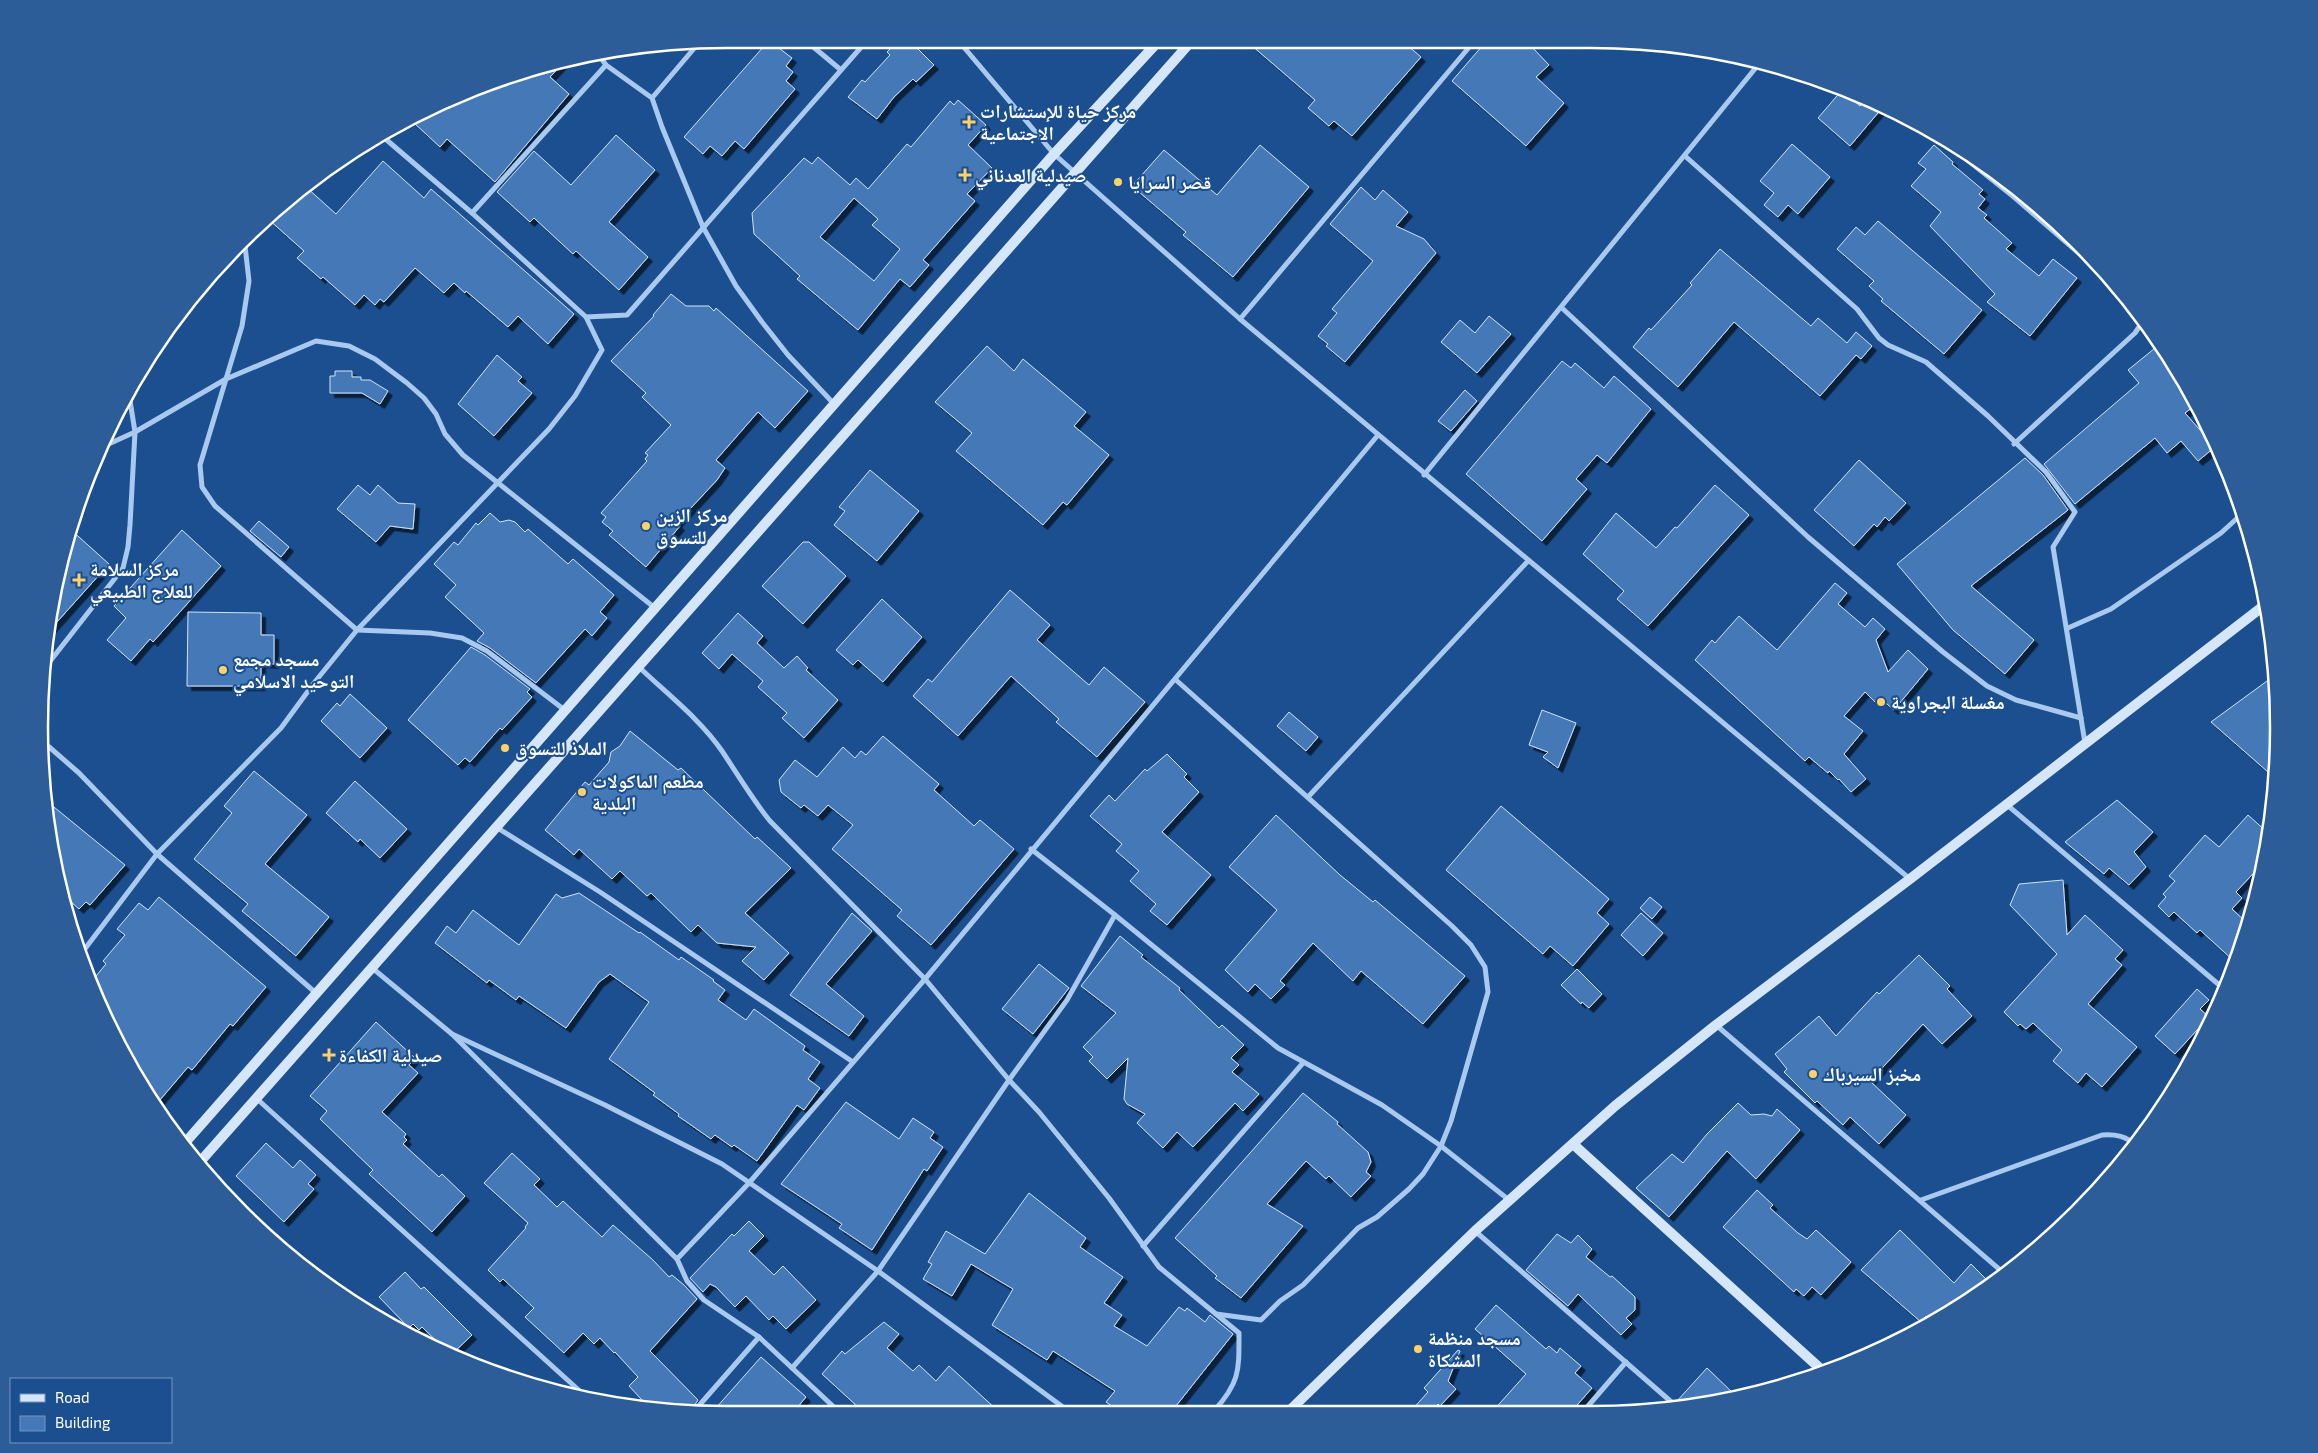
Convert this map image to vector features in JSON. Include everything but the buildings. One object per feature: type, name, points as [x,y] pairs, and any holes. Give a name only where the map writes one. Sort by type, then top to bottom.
[{"type":"street","points":[[815,48],[841,70]]},
{"type":"street","points":[[586,317],[627,316],[860,48]]},
{"type":"street","points":[[965,48],[1054,154],[1075,174],[1240,319],[1424,475],[1910,879]]},
{"type":"street","points":[[188,1140],[318,994],[1054,154],[1152,48]]},
{"type":"street","points":[[203,1158],[370,966],[639,667],[1185,48]]},
{"type":"street","points":[[1240,319],[1469,48]]},
{"type":"street","points":[[652,98],[694,49]]},
{"type":"street","points":[[602,60],[606,65],[652,98],[703,227],[736,286],[762,322],[835,405]]},
{"type":"street","points":[[472,213],[606,65]]},
{"type":"street","points":[[1424,475],[1562,308],[1755,68]]},
{"type":"street","points":[[85,948],[157,854],[281,728],[357,630],[554,422],[574,396],[602,350],[586,317],[472,213],[385,139]]},
{"type":"street","points":[[1684,156],[1857,309],[1879,338],[1888,345],[1926,362],[1988,416],[2014,444],[2046,472],[2076,512],[2053,547],[2068,628],[2085,743]]},
{"type":"street","points":[[1979,169],[2075,250]]},
{"type":"street","points":[[245,247],[249,281],[242,326],[200,466],[202,486],[215,506],[357,630],[430,633],[462,638],[487,651],[566,711]]},
{"type":"street","points":[[1562,308],[1808,537],[1943,652],[1987,686],[2016,700],[2081,718]]},
{"type":"street","points":[[2014,444],[2139,326]]},
{"type":"street","points":[[110,443],[135,432],[226,379],[316,341],[349,346],[375,359],[424,398],[436,414],[444,434],[452,444],[498,483],[656,608]]},
{"type":"street","points":[[51,660],[123,568],[128,547],[130,525],[135,432],[130,402]]},
{"type":"street","points":[[678,1259],[749,1184],[925,978],[1031,849],[1176,680],[1378,435]]},
{"type":"street","points":[[2068,628],[2111,609],[2221,533],[2237,518]]},
{"type":"street","points":[[1308,798],[1528,562]]},
{"type":"street","points":[[1294,1406],[1475,1231],[1615,1106],[1716,1025],[1910,879],[2260,609]]},
{"type":"street","points":[[639,667],[704,729],[722,751],[752,799],[770,821],[925,978],[1109,1198],[1159,1267],[1239,1333],[1239,1362],[1230,1392],[1218,1406]]},
{"type":"street","points":[[1176,680],[1471,944],[1485,967],[1488,992],[1451,1120],[1441,1146],[1423,1174],[1377,1217],[1358,1228],[1303,1286],[1280,1300],[1261,1320],[1215,1314]]},
{"type":"street","points":[[48,746],[79,773],[157,854],[318,994]]},
{"type":"street","points":[[2006,804],[2219,985]]},
{"type":"street","points":[[496,827],[585,882],[853,1062]]},
{"type":"street","points":[[1031,849],[1115,915],[1256,1032],[1303,1063],[1382,1105],[1441,1146],[1510,1200]]},
{"type":"street","points":[[792,1368],[878,1271],[1009,1080],[1067,1000],[1115,915]]},
{"type":"street","points":[[370,966],[452,1034],[678,1259],[695,1292],[759,1338],[833,1406]]},
{"type":"street","points":[[1716,1025],[1999,1269]]},
{"type":"street","points":[[452,1034],[692,1147],[722,1164],[878,1271],[1062,1406]]},
{"type":"street","points":[[1143,1246],[1303,1063]]},
{"type":"street","points":[[256,1098],[576,1388]]},
{"type":"street","points":[[1921,1200],[2102,1134],[2115,1134],[2130,1140]]},
{"type":"street","points":[[1573,1144],[1818,1366]]},
{"type":"street","points":[[1475,1231],[1670,1401]]},
{"type":"street","points":[[700,1405],[759,1338]]},
{"type":"street","points":[[1587,1406],[1626,1362]]},
{"type":"place","name":"مركز حياة للإستشارات الاجتماعية","points":[[969,122]]},
{"type":"place","name":"صيدلية العدناني","points":[[965,175]]},
{"type":"place","name":"قصر السرايا","points":[[1118,182]]},
{"type":"place","name":"مركز الزين للتسوق","points":[[646,526]]},
{"type":"place","name":"مركز السلامة للعلاج الطبيعي","points":[[79,580]]},
{"type":"place","name":"مسجد مجمع التوحيد الاسلامي","points":[[223,670]]},
{"type":"place","name":"مغسلة البجراوية","points":[[1881,702]]},
{"type":"place","name":"الملاذ للتسوق","points":[[505,748]]},
{"type":"place","name":"مطعم الماكولات البلدية","points":[[582,792]]},
{"type":"place","name":"صيدلية الكفاءة","points":[[329,1055]]},
{"type":"place","name":"مخبز السيرباك","points":[[1813,1074]]},
{"type":"place","name":"مسجد منظمة المشكاة","points":[[1418,1349]]}]
